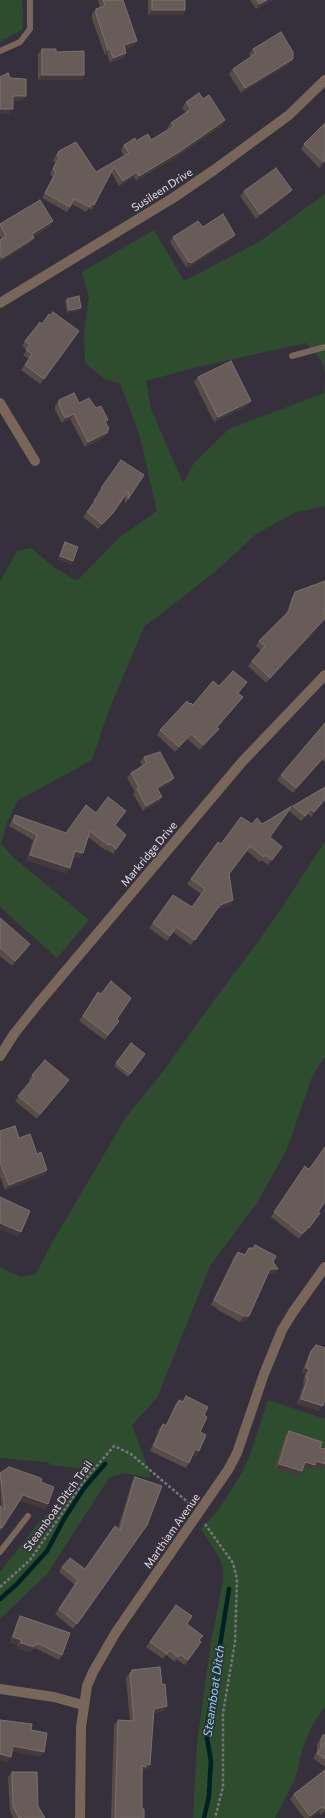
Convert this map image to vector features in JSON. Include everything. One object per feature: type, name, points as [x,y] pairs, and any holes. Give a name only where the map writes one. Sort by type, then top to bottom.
[{"type":"street","name":"Susileen Drive","points":[[0,303],[173,198],[214,170],[289,116],[325,80]]},
{"type":"street","points":[[0,403],[36,462]]},
{"type":"street","name":"Markridge Drive","points":[[0,1056],[14,1034],[37,1005],[242,762],[325,675]]},
{"type":"street","name":"Marthiam Avenue","points":[[80,1818],[80,1749],[83,1705],[87,1686],[93,1672],[116,1632],[217,1489],[237,1453],[264,1374],[282,1330],[325,1267]]},
{"type":"street","points":[[0,1689],[54,1697],[83,1705]]},
{"type":"lane","points":[[0,51],[20,42],[30,29],[30,0]]},
{"type":"lane","points":[[292,356],[325,347]]},
{"type":"lane","points":[[0,1552],[28,1516]]},
{"type":"path","name":"Steamboat Ditch Trail","points":[[0,1587],[30,1560],[87,1477],[114,1446],[131,1454],[164,1484],[187,1501],[199,1514],[233,1563],[237,1579],[235,1642],[223,1713],[223,1787],[215,1818]]},
{"type":"green space","points":[[0,0],[22,0],[23,15],[22,30],[0,42]]},
{"type":"green space","points":[[325,194],[325,376],[322,361],[306,343],[197,367],[146,381],[151,409],[183,483],[194,463],[229,429],[324,393],[325,379],[325,506],[294,513],[256,534],[216,571],[144,627],[108,712],[92,760],[17,801],[7,823],[1,844],[13,857],[89,920],[57,958],[0,907],[0,582],[17,551],[31,548],[55,568],[77,581],[119,538],[157,511],[140,437],[120,383],[106,380],[85,363],[84,333],[89,297],[82,272],[154,230],[184,281],[259,242]]},
{"type":"green space","points":[[325,841],[325,1056],[312,1077],[287,1149],[257,1203],[210,1266],[157,1398],[132,1425],[151,1478],[123,1473],[109,1478],[47,1574],[0,1619],[0,1572],[36,1526],[90,1470],[53,1465],[46,1462],[0,1458],[0,1267],[21,1277],[36,1274],[52,1243],[126,1117],[162,1073],[258,942]]},
{"type":"green space","points":[[268,1400],[325,1419],[325,1706],[312,1726],[303,1747],[295,1779],[275,1818],[193,1818],[197,1743],[211,1642],[223,1581],[223,1568],[219,1557],[201,1529],[219,1509],[242,1473],[250,1455]]},
{"type":"building","points":[[103,0],[123,0],[137,41],[124,45],[126,53],[113,58],[110,49],[108,50],[96,14],[96,9],[105,6]]},
{"type":"building","points":[[152,0],[185,0],[185,10],[152,10]]},
{"type":"building","points":[[257,0],[267,0],[259,4]]},
{"type":"building","points":[[281,32],[293,52],[293,59],[245,88],[233,69],[256,53],[253,49]]},
{"type":"building","points":[[42,49],[56,49],[56,52],[84,51],[84,75],[42,75]]},
{"type":"building","points":[[8,73],[10,78],[26,79],[26,96],[13,96],[13,109],[0,109],[0,77]]},
{"type":"building","points":[[199,93],[203,99],[209,95],[225,120],[179,152],[139,176],[137,172],[123,181],[114,167],[94,205],[92,203],[90,207],[74,199],[70,207],[45,193],[56,172],[53,169],[59,158],[57,155],[59,151],[76,142],[96,172],[129,153],[124,145],[135,138],[136,141],[148,134],[151,140],[174,126],[171,123],[191,109],[186,102]]},
{"type":"building","points":[[325,123],[325,160],[323,162],[304,144]]},
{"type":"building","points":[[276,168],[292,190],[260,214],[244,191]]},
{"type":"building","points":[[40,200],[53,221],[32,234],[34,238],[2,258],[0,255],[0,240],[6,236],[0,224]]},
{"type":"building","points":[[223,214],[235,235],[191,263],[189,262],[173,237],[198,221],[203,227]]},
{"type":"building","points":[[79,296],[81,308],[69,310],[67,299]]},
{"type":"building","points":[[53,312],[79,331],[44,379],[25,365],[32,354],[26,350],[30,345],[25,341],[40,322],[42,324],[49,314],[51,315]]},
{"type":"building","points":[[231,361],[251,401],[218,417],[198,377]]},
{"type":"building","points":[[74,393],[79,403],[89,398],[96,408],[101,406],[108,420],[105,421],[109,429],[107,430],[108,432],[88,442],[74,414],[65,418],[59,405],[59,400]]},
{"type":"building","points":[[121,460],[144,475],[128,499],[128,491],[113,513],[102,524],[87,512],[95,502],[94,501],[102,489],[101,488]]},
{"type":"building","points":[[65,542],[78,547],[73,561],[60,556]]},
{"type":"building","points":[[325,581],[325,618],[270,678],[252,661],[265,646],[259,641],[289,611],[295,592]]},
{"type":"building","points":[[233,671],[247,682],[238,693],[243,697],[217,727],[219,729],[203,745],[191,734],[179,747],[160,730],[187,701],[193,705],[213,681],[219,686]]},
{"type":"building","points":[[325,723],[325,756],[296,788],[281,775]]},
{"type":"building","points":[[160,752],[174,778],[157,788],[162,797],[146,806],[131,773],[147,763],[144,757]]},
{"type":"building","points":[[325,787],[325,799],[314,812],[311,809],[305,816],[293,806]]},
{"type":"building","points":[[108,797],[126,811],[115,825],[126,835],[116,849],[110,844],[108,845],[90,831],[83,853],[75,851],[70,868],[30,855],[37,835],[13,822],[15,815],[66,833],[86,805],[96,813]]},
{"type":"building","points":[[292,806],[270,837],[282,847],[272,860],[265,855],[264,857],[250,846],[229,874],[233,900],[220,905],[195,940],[176,927],[170,936],[153,923],[173,895],[192,907],[205,889],[191,879],[218,842],[221,844],[241,817],[252,824],[257,818],[262,824]]},
{"type":"building","points":[[0,918],[30,944],[15,961],[1,948],[0,949]]},
{"type":"building","points":[[111,981],[131,998],[117,1019],[119,1021],[108,1035],[83,1016],[98,992],[101,994]]},
{"type":"building","points":[[131,1043],[145,1054],[130,1074],[116,1063]]},
{"type":"building","points":[[45,1060],[69,1080],[40,1114],[18,1096],[34,1077],[32,1075]]},
{"type":"building","points":[[15,1126],[19,1138],[30,1134],[37,1154],[41,1152],[47,1170],[9,1185],[0,1162],[0,1131]]},
{"type":"building","points":[[325,1147],[325,1202],[318,1212],[320,1213],[309,1228],[308,1227],[302,1234],[274,1212],[305,1166],[308,1169],[310,1168]]},
{"type":"building","points":[[0,1197],[30,1211],[21,1232],[0,1223]]},
{"type":"building","points":[[255,1245],[276,1256],[273,1262],[278,1269],[270,1269],[249,1316],[244,1316],[214,1300],[238,1252],[245,1255],[249,1248],[254,1248]]},
{"type":"building","points":[[316,1345],[325,1348],[325,1399],[323,1406],[301,1399],[308,1378],[306,1378],[309,1369],[306,1368],[311,1351]]},
{"type":"building","points":[[186,1396],[208,1407],[204,1415],[207,1417],[200,1432],[206,1435],[199,1451],[195,1449],[189,1463],[154,1446],[163,1424],[166,1426],[179,1400],[183,1402]]},
{"type":"building","points":[[289,1431],[322,1442],[320,1448],[325,1449],[325,1464],[316,1461],[315,1465],[305,1462],[302,1471],[279,1464]]},
{"type":"building","points":[[9,1467],[38,1477],[42,1479],[41,1482],[54,1487],[48,1504],[23,1495],[2,1528],[0,1527],[0,1506],[5,1510],[0,1473]]},
{"type":"building","points":[[135,1477],[162,1486],[147,1525],[77,1624],[59,1609],[78,1580],[62,1567],[70,1558],[85,1569],[115,1526],[120,1530]]},
{"type":"building","points":[[176,1605],[192,1616],[187,1624],[203,1636],[199,1640],[201,1642],[188,1660],[180,1654],[178,1657],[169,1650],[167,1654],[150,1642]]},
{"type":"building","points":[[20,1616],[70,1633],[62,1655],[37,1643],[34,1647],[21,1643],[21,1640],[13,1637]]},
{"type":"building","points":[[160,1667],[162,1685],[165,1684],[167,1706],[154,1709],[150,1765],[146,1764],[146,1767],[142,1766],[142,1809],[144,1809],[144,1818],[115,1818],[118,1720],[134,1721],[130,1673],[132,1673],[132,1670]]},
{"type":"building","points":[[0,1720],[32,1724],[31,1730],[47,1733],[44,1752],[13,1746],[11,1757],[0,1754]]},
{"type":"building","points":[[323,1735],[325,1735],[325,1759],[317,1753],[321,1747],[321,1739]]},
{"type":"building","points":[[325,1770],[325,1809],[322,1807],[310,1816],[294,1794]]},
{"type":"building","points":[[12,1772],[37,1772],[38,1806],[45,1818],[19,1818],[13,1806]]},
{"type":"waterway","points":[[0,1599],[16,1585],[47,1551],[64,1519],[84,1488],[105,1464]]},
{"type":"waterway","name":"Steamboat Ditch","points":[[204,1818],[209,1796],[211,1761],[206,1733],[229,1589]]}]
